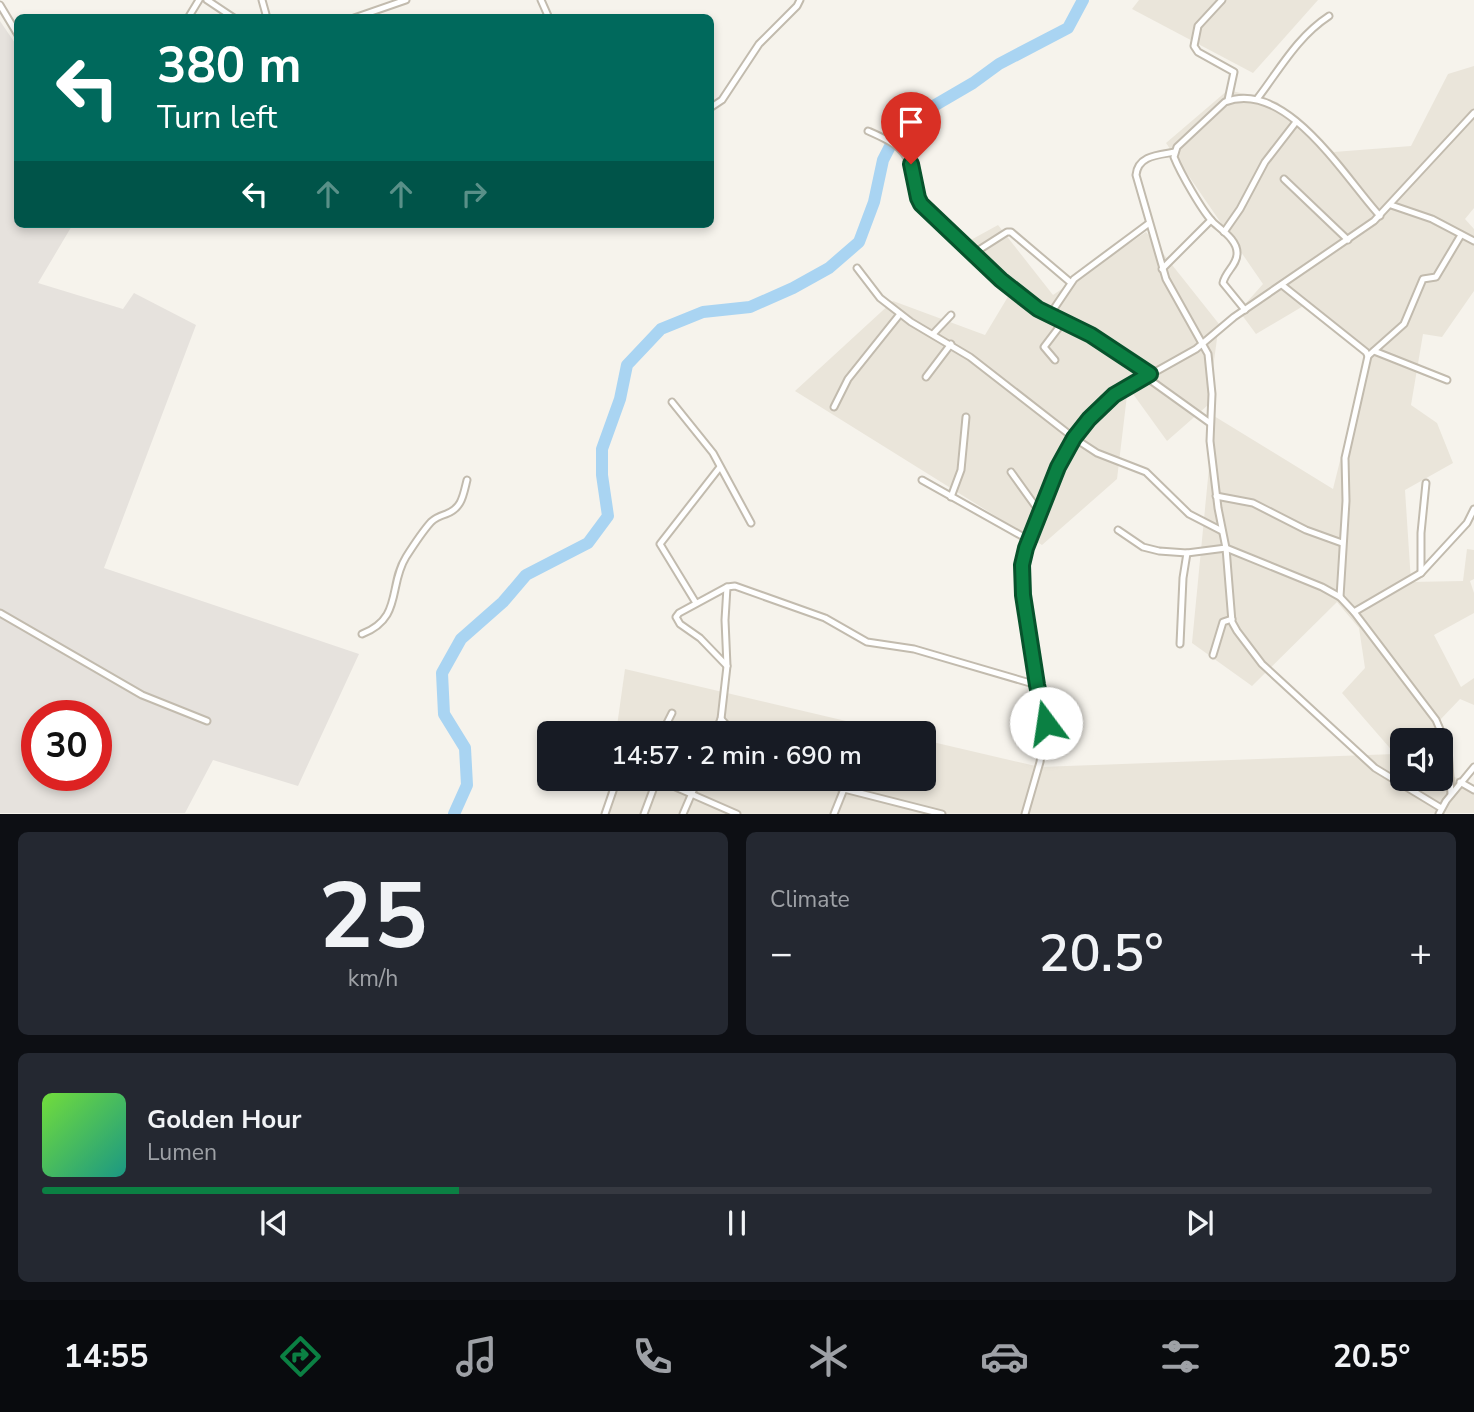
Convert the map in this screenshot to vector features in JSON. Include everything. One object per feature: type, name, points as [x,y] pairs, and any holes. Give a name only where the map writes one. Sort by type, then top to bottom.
[{"type":"street","points":[[207,0],[228,14]]},
{"type":"street","points":[[366,14],[406,0]]},
{"type":"street","points":[[714,105],[722,100],[759,44],[800,0]]},
{"type":"street","points":[[1222,0],[1198,26],[1194,46],[1198,52],[1234,72],[1228,100]]},
{"type":"street","points":[[0,5],[14,28]]},
{"type":"street","points":[[1257,99],[1294,46],[1313,26],[1328,16]]},
{"type":"street","points":[[1245,310],[1223,283],[1237,254],[1230,237],[1211,220],[1176,162],[1177,147],[1219,106],[1228,100],[1257,99],[1278,107],[1329,155],[1380,216]]},
{"type":"street","points":[[1025,814],[1046,733],[1045,710],[1037,685],[1021,580],[1022,565],[1039,511],[1074,438],[1114,395],[1202,345],[1245,310],[1380,216],[1474,113]]},
{"type":"street","points":[[1224,232],[1240,209],[1265,162],[1296,122]]},
{"type":"street","points":[[870,132],[900,148],[911,164],[921,204],[1001,280],[1049,316],[1091,335],[1210,423]]},
{"type":"street","points":[[1175,152],[1145,158],[1136,175],[1162,269],[1208,354],[1216,496],[1226,548],[1232,619],[1237,632],[1254,655],[1292,694],[1340,734],[1379,772],[1440,811],[1474,767]]},
{"type":"street","points":[[1283,179],[1348,240]]},
{"type":"street","points":[[1391,205],[1432,219],[1474,242]]},
{"type":"street","points":[[1162,269],[1211,220]]},
{"type":"street","points":[[1049,316],[1070,282],[1106,252],[1148,224]]},
{"type":"street","points":[[974,253],[1011,232],[1070,282]]},
{"type":"street","points":[[1340,597],[1346,501],[1345,458],[1368,356],[1404,324],[1423,279],[1436,277],[1461,234]]},
{"type":"street","points":[[857,268],[880,298],[900,314],[970,357],[1097,453],[1146,472],[1178,500],[1189,514],[1223,531]]},
{"type":"street","points":[[1282,285],[1368,356]]},
{"type":"street","points":[[834,407],[848,379],[900,314]]},
{"type":"street","points":[[933,334],[951,315]]},
{"type":"street","points":[[1055,360],[1044,347],[1063,322]]},
{"type":"street","points":[[926,377],[951,344]]},
{"type":"street","points":[[1374,351],[1447,380]]},
{"type":"street","points":[[672,402],[713,453],[751,523]]},
{"type":"street","points":[[951,497],[961,470],[966,417]]},
{"type":"street","points":[[696,603],[660,544],[720,467]]},
{"type":"street","points":[[1011,471],[1039,511]]},
{"type":"street","points":[[362,634],[381,623],[392,606],[405,558],[432,521],[457,510],[467,480]]},
{"type":"street","points":[[922,481],[1029,540]]},
{"type":"street","points":[[1421,573],[1421,533],[1426,483]]},
{"type":"street","points":[[1216,496],[1253,503],[1306,530],[1342,543]]},
{"type":"street","points":[[1354,612],[1421,573],[1471,523],[1474,509]]},
{"type":"street","points":[[1118,530],[1143,547],[1187,553],[1226,548],[1340,597],[1415,691],[1444,737],[1448,748],[1451,794]]},
{"type":"street","points":[[1180,644],[1187,553]]},
{"type":"street","points":[[721,719],[727,666],[727,587]]},
{"type":"street","points":[[727,666],[708,645],[677,620],[679,613],[727,587],[743,587],[825,618],[867,642],[914,649],[1037,685]]},
{"type":"street","points":[[0,612],[142,695],[207,721]]},
{"type":"street","points":[[1213,655],[1223,622],[1232,619]]},
{"type":"street","points":[[668,721],[672,713]]},
{"type":"street","points":[[1460,782],[1474,790]]},
{"type":"street","points":[[605,814],[613,791]]},
{"type":"street","points":[[644,814],[653,791]]},
{"type":"street","points":[[685,791],[737,814]]},
{"type":"street","points":[[684,814],[693,791]]},
{"type":"street","points":[[834,814],[843,791]]},
{"type":"street","points":[[852,791],[942,814]]},
{"type":"shaded area","points":[[1139,0],[1318,0],[1253,73],[1132,9]]},
{"type":"shaded area","points":[[0,21],[14,42],[14,228],[71,228],[38,283],[123,309],[134,293],[196,325],[104,568],[359,654],[298,786],[213,760],[185,813],[0,813]]},
{"type":"shaded area","points":[[1474,66],[1474,208],[1465,219],[1474,229],[1474,291],[1442,337],[1423,334],[1411,405],[1437,423],[1453,463],[1405,490],[1411,582],[1463,581],[1467,549],[1474,550],[1474,579],[1470,581],[1474,593],[1474,613],[1434,635],[1461,687],[1474,678],[1474,705],[1460,699],[1440,720],[1441,728],[1390,728],[1390,748],[1342,693],[1365,668],[1359,628],[1337,602],[1252,686],[1192,643],[1214,416],[1333,489],[1366,356],[1305,305],[1256,334],[1239,311],[1263,284],[1166,143],[1228,90],[1277,102],[1334,152],[1411,146],[1448,74]]},
{"type":"shaded area","points":[[998,225],[1053,295],[1146,232],[1219,324],[1208,405],[1167,441],[1128,387],[1117,479],[1042,545],[795,391],[893,301],[985,335],[1012,290],[969,241]]},
{"type":"shaded area","points":[[625,669],[846,721],[618,721]]},
{"type":"shaded area","points":[[936,743],[1040,767],[1390,754],[1390,791],[1453,791],[1453,776],[1474,785],[1474,813],[605,814],[608,791],[936,791]]},
{"type":"waterway","points":[[454,814],[467,785],[465,748],[444,714],[442,673],[461,639],[503,602],[526,575],[588,543],[608,516],[602,475],[602,449],[620,399],[627,365],[661,329],[703,312],[750,307],[829,268],[859,242],[874,202],[883,160],[901,125],[973,83],[999,64],[1068,28],[1083,0]]},
{"type":"route","points":[[911,164],[921,204],[1001,280],[1049,316],[1091,335],[1150,374],[1114,395],[1074,438],[1058,467],[1026,548],[1021,580],[1037,685],[1046,723]]}]
